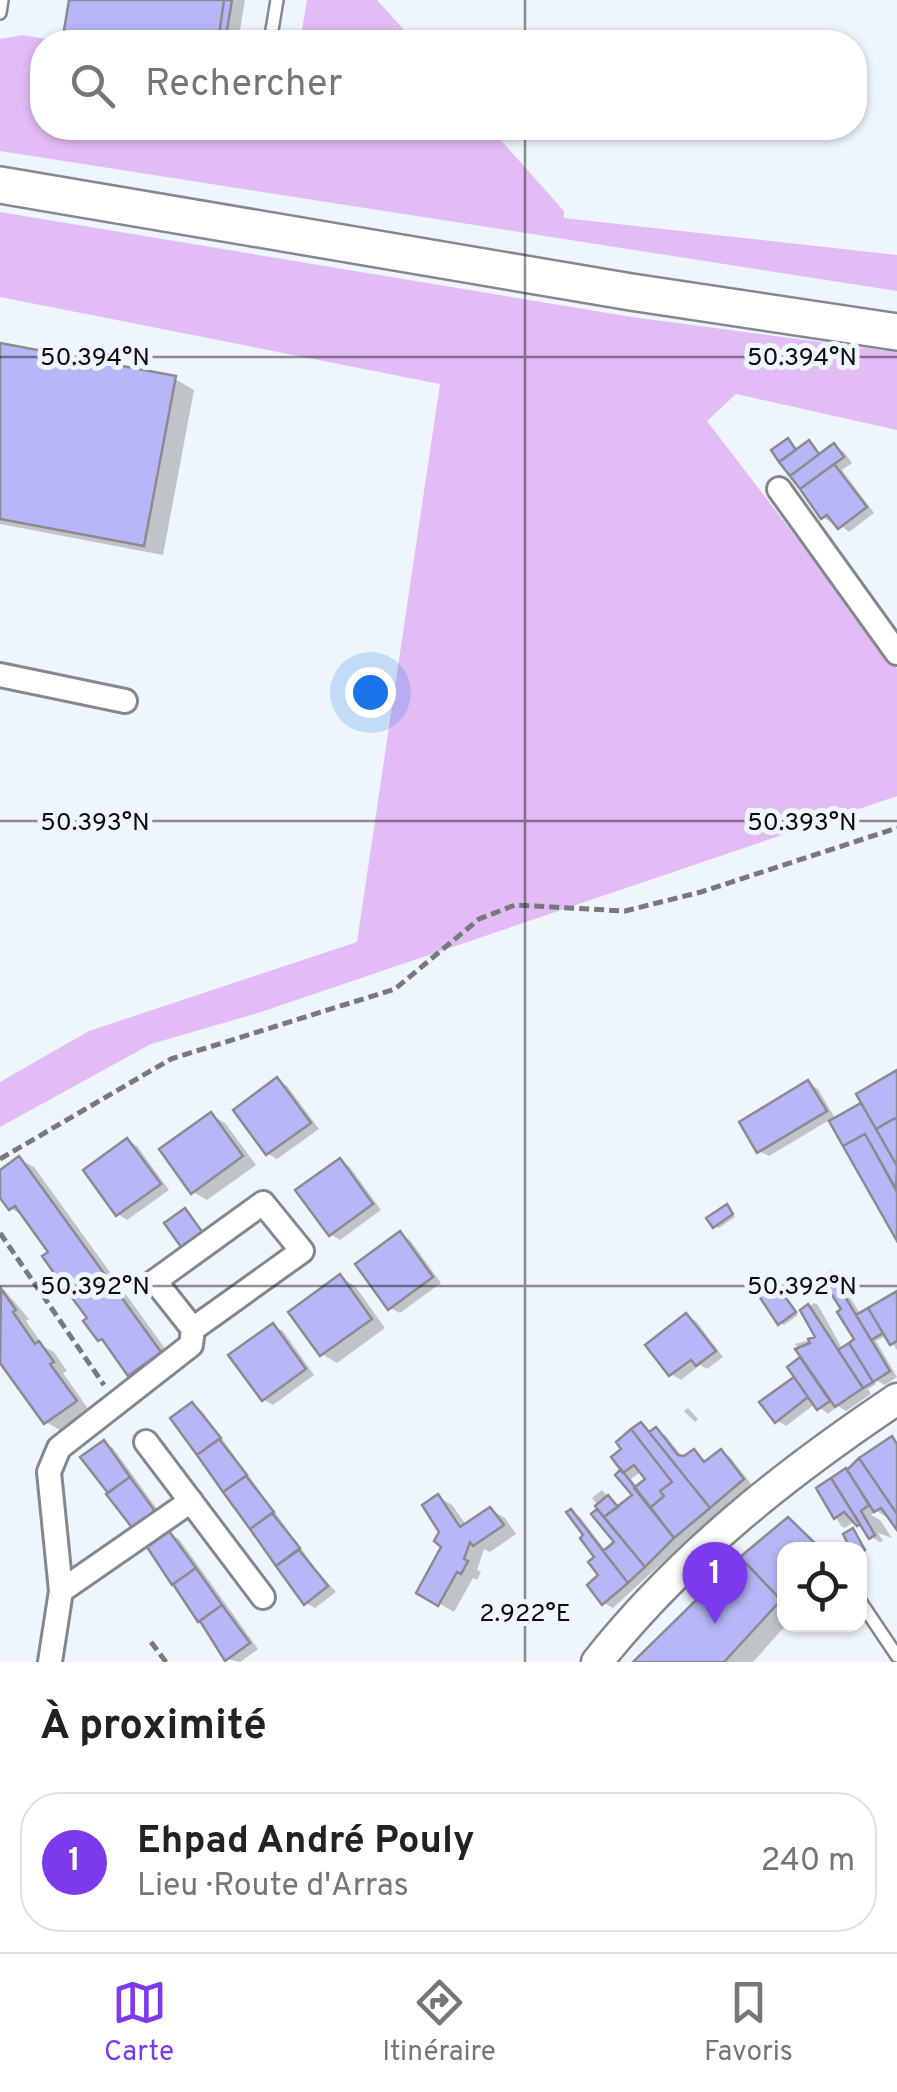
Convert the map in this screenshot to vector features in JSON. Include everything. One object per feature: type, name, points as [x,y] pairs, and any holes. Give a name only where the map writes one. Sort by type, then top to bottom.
[{"type":"main road","points":[[0,185],[631,292],[897,332]]},
{"type":"main road","points":[[597,1662],[638,1610],[722,1528],[818,1452],[897,1400]]},
{"type":"street","points":[[779,488],[897,653]]},
{"type":"street","points":[[0,676],[125,701]]},
{"type":"street","points":[[50,1662],[61,1591],[49,1472],[59,1448],[190,1346],[193,1329],[302,1251],[263,1203],[155,1281],[193,1329]]},
{"type":"street","points":[[146,1442],[263,1597]]},
{"type":"street","points":[[61,1591],[191,1502]]},
{"type":"lane","points":[[0,13],[2,0]]},
{"type":"lane","points":[[272,30],[277,0]]},
{"type":"lane","points":[[867,1612],[897,1656]]},
{"type":"path","points":[[0,1158],[171,1059],[394,989],[480,919],[515,905],[625,911],[701,892],[897,828]]},
{"type":"path","points":[[0,1234],[117,1404]]},
{"type":"path","points":[[151,1642],[166,1662]]},
{"type":"shaded area","points":[[307,0],[377,0],[404,30],[302,30]]},
{"type":"shaded area","points":[[30,36],[30,140],[501,140],[564,211],[564,218],[897,255],[897,291],[0,151],[0,39]]},
{"type":"shaded area","points":[[0,212],[632,317],[897,352],[897,430],[736,394],[707,421],[897,669],[897,796],[258,1013],[151,1044],[0,1127],[0,1082],[89,1031],[357,942],[440,384],[0,297]]},
{"type":"building","points":[[69,0],[224,0],[220,30],[64,30]]},
{"type":"building","points":[[224,0],[232,0],[227,30],[220,30]]},
{"type":"building","points":[[0,343],[176,376],[144,546],[0,519]]},
{"type":"building","points":[[788,438],[796,450],[779,462],[771,450]]},
{"type":"building","points":[[809,440],[819,454],[834,443],[790,476],[779,462]]},
{"type":"building","points":[[834,443],[844,457],[800,489],[790,476]]},
{"type":"building","points":[[834,464],[867,507],[838,529],[827,515],[821,519],[800,489]]},
{"type":"building","points":[[897,1070],[897,1117],[876,1129],[856,1094]]},
{"type":"building","points":[[277,1077],[311,1123],[266,1155],[233,1110]]},
{"type":"building","points":[[808,1080],[827,1111],[757,1153],[739,1122]]},
{"type":"building","points":[[861,1103],[897,1166],[896,1189],[865,1134],[843,1146],[829,1121]]},
{"type":"building","points":[[211,1112],[243,1156],[191,1194],[159,1149]]},
{"type":"building","points":[[897,1117],[897,1166],[876,1129]]},
{"type":"building","points":[[865,1134],[897,1192],[897,1241],[843,1146]]},
{"type":"building","points":[[127,1138],[161,1184],[116,1216],[83,1170]]},
{"type":"building","points":[[19,1156],[161,1352],[128,1376],[102,1339],[98,1341],[83,1321],[87,1318],[64,1287],[61,1289],[50,1275],[54,1273],[42,1256],[48,1252],[15,1206],[9,1210],[0,1198],[0,1170]]},
{"type":"building","points":[[340,1158],[373,1204],[329,1236],[295,1190]]},
{"type":"building","points":[[727,1204],[733,1214],[713,1228],[706,1218]]},
{"type":"building","points":[[185,1208],[205,1236],[184,1251],[164,1223]]},
{"type":"building","points":[[400,1231],[433,1277],[388,1310],[355,1264]]},
{"type":"building","points":[[830,1272],[890,1371],[873,1382],[849,1343],[854,1339],[837,1312],[841,1309],[821,1278]]},
{"type":"building","points":[[340,1274],[372,1319],[320,1356],[288,1312]]},
{"type":"building","points":[[776,1284],[796,1312],[778,1325],[759,1296]]},
{"type":"building","points":[[1,1289],[77,1401],[44,1424],[0,1363]]},
{"type":"building","points":[[897,1291],[897,1341],[890,1345],[868,1308]]},
{"type":"building","points":[[808,1304],[863,1388],[835,1407],[795,1349],[815,1337],[800,1310]]},
{"type":"building","points":[[868,1308],[883,1333],[871,1340],[856,1315]]},
{"type":"building","points":[[686,1313],[716,1351],[696,1366],[691,1360],[669,1376],[645,1345]]},
{"type":"building","points":[[273,1323],[306,1369],[262,1401],[228,1355]]},
{"type":"building","points":[[849,1343],[873,1382],[863,1388],[838,1350]]},
{"type":"building","points":[[800,1357],[830,1401],[817,1410],[787,1367]]},
{"type":"building","points":[[794,1377],[808,1397],[775,1423],[759,1402]]},
{"type":"building","points":[[192,1402],[221,1438],[197,1455],[170,1418]]},
{"type":"building","points":[[641,1422],[710,1508],[674,1538],[650,1508],[664,1496],[660,1491],[672,1482],[631,1429]]},
{"type":"building","points":[[656,1427],[678,1455],[684,1456],[694,1449],[704,1462],[721,1449],[744,1479],[710,1508],[649,1432]]},
{"type":"building","points":[[631,1429],[672,1482],[660,1491],[664,1496],[650,1508],[634,1488],[645,1479],[634,1465],[623,1473],[611,1457],[621,1449],[616,1442]]},
{"type":"building","points":[[892,1436],[897,1444],[897,1514],[859,1458]]},
{"type":"building","points":[[219,1439],[247,1475],[223,1492],[197,1455]]},
{"type":"building","points":[[104,1440],[130,1477],[108,1493],[80,1457]]},
{"type":"building","points":[[859,1458],[897,1514],[897,1530],[881,1508],[874,1512],[847,1470]]},
{"type":"building","points":[[846,1468],[869,1505],[861,1511],[875,1535],[869,1539],[831,1478]]},
{"type":"building","points":[[621,1469],[674,1538],[645,1567],[604,1517],[632,1495],[615,1475]]},
{"type":"building","points":[[246,1476],[274,1512],[250,1529],[223,1492]]},
{"type":"building","points":[[130,1477],[157,1514],[134,1530],[106,1494]]},
{"type":"building","points":[[831,1478],[860,1524],[857,1526],[844,1512],[834,1519],[816,1488]]},
{"type":"building","points":[[438,1494],[460,1527],[490,1507],[504,1525],[473,1546],[470,1542],[464,1559],[468,1561],[461,1574],[457,1572],[438,1606],[416,1593],[441,1547],[434,1541],[439,1532],[422,1505]]},
{"type":"building","points":[[608,1495],[618,1507],[604,1517],[595,1506]]},
{"type":"building","points":[[571,1509],[628,1583],[602,1605],[587,1585],[598,1575],[588,1562],[594,1557],[580,1538],[583,1535],[566,1512]]},
{"type":"building","points":[[597,1509],[645,1567],[628,1583],[603,1551],[614,1542],[591,1514]]},
{"type":"building","points":[[272,1513],[300,1548],[276,1566],[250,1529]]},
{"type":"building","points":[[788,1517],[814,1542],[777,1542],[777,1596],[740,1557]]},
{"type":"building","points":[[853,1528],[861,1542],[847,1542],[843,1534]]},
{"type":"building","points":[[169,1531],[196,1568],[172,1585],[147,1547]]},
{"type":"building","points":[[299,1550],[328,1586],[304,1605],[276,1566]]},
{"type":"building","points":[[740,1557],[777,1596],[777,1604],[724,1662],[633,1662]]},
{"type":"building","points":[[196,1568],[222,1605],[198,1622],[173,1584]]},
{"type":"building","points":[[222,1605],[250,1643],[225,1661],[200,1621]]},
{"type":"place","name":"Ehpad André Pouly","points":[[715,1624]]}]
